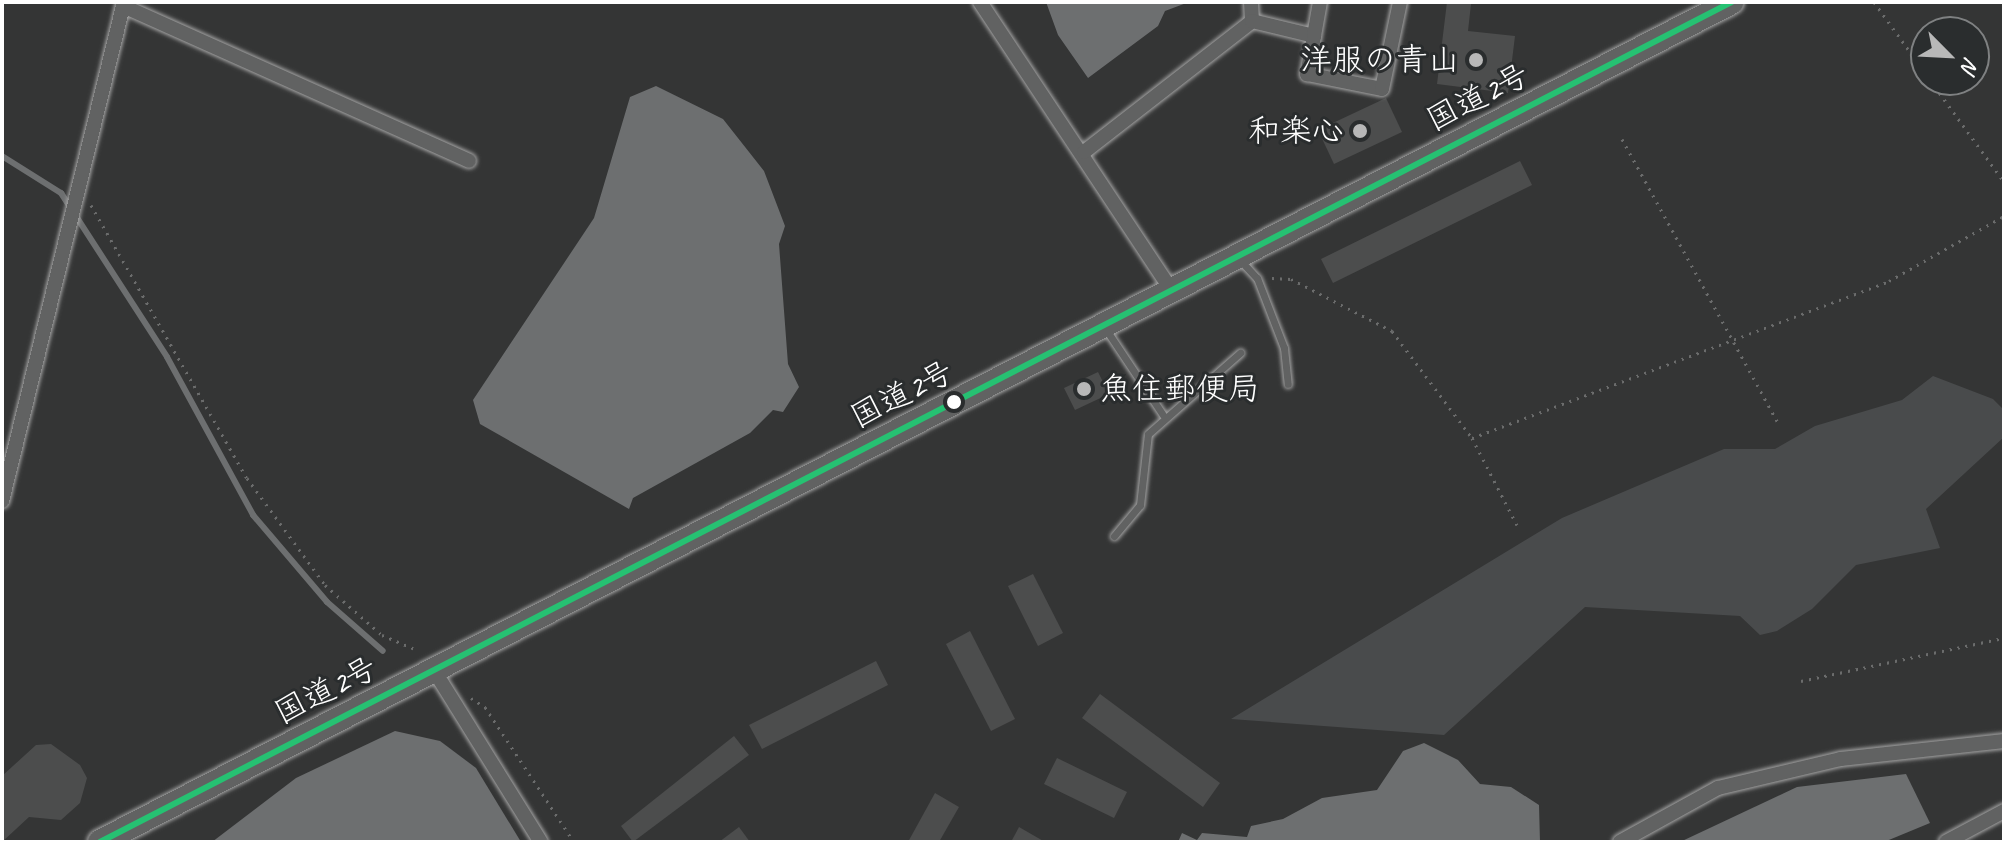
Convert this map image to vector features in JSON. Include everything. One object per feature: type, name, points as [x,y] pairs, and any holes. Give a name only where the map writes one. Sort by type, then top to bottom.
[{"type":"highway","name":"国道2号","points":[[100,842],[1732,2]]},
{"type":"street","points":[[980,2],[1084,152],[1172,291]]},
{"type":"street","points":[[1251,2],[1252,21]]},
{"type":"street","points":[[1320,2],[1307,74],[1382,89],[1400,2]]},
{"type":"street","points":[[2,501],[124,4],[469,161]]},
{"type":"street","points":[[1084,152],[1252,21]]},
{"type":"street","points":[[1252,21],[1314,36]]},
{"type":"street","points":[[435,672],[541,842]]},
{"type":"street","points":[[1620,842],[1718,788],[1841,759],[2004,741]]},
{"type":"street","points":[[1946,842],[2004,811]]},
{"type":"lane","points":[[1238,258],[1257,278],[1284,348],[1288,384]]},
{"type":"lane","points":[[1104,326],[1163,415]]},
{"type":"lane","points":[[1114,536],[1140,505],[1148,434],[1163,415],[1240,353]]},
{"type":"path","points":[[1874,2],[1910,52]]},
{"type":"path","points":[[1942,96],[2004,182]]},
{"type":"path","points":[[1622,139],[1777,421]]},
{"type":"path","points":[[79,184],[247,478],[325,585],[382,635],[413,648]]},
{"type":"path","points":[[1472,438],[1730,337],[1889,281],[2004,216]]},
{"type":"path","points":[[1257,278],[1291,279],[1392,331],[1472,438],[1517,525]]},
{"type":"path","points":[[1801,681],[2004,638]]},
{"type":"path","points":[[461,692],[485,707],[574,842]]},
{"type":"shaded area","points":[[1046,2],[1189,2],[1165,11],[1158,26],[1088,78],[1058,35]]},
{"type":"shaded area","points":[[656,86],[723,119],[764,171],[785,226],[779,244],[788,364],[799,387],[783,412],[773,410],[750,433],[633,498],[629,509],[480,424],[473,400],[594,218],[630,97]]},
{"type":"shaded area","points":[[1933,376],[1993,399],[2004,410],[2004,437],[1926,509],[1940,548],[1856,565],[1812,609],[1777,631],[1760,635],[1740,616],[1585,607],[1444,735],[1231,719],[1562,518],[1724,449],[1775,449],[1815,426],[1902,400]]},
{"type":"shaded area","points":[[395,731],[440,741],[476,768],[521,842],[212,842],[296,778]]},
{"type":"shaded area","points":[[1424,743],[1458,760],[1480,784],[1511,787],[1539,805],[1540,842],[1178,842],[1182,833],[1197,840],[1202,833],[1247,837],[1251,826],[1283,819],[1322,798],[1377,790],[1403,751]]},
{"type":"shaded area","points":[[1906,774],[1930,823],[1884,842],[1680,842],[1797,787]]},
{"type":"building","name":"洋服の青山","points":[[1447,2],[1471,4],[1468,31],[1515,36],[1508,93],[1437,84]]},
{"type":"building","name":"和楽心","points":[[1386,98],[1402,132],[1334,164],[1318,130]]},
{"type":"building","points":[[1520,161],[1532,185],[1333,283],[1321,259]]},
{"type":"building","points":[[1098,372],[1109,394],[1075,410],[1064,388]]},
{"type":"building","points":[[1033,574],[1063,633],[1038,646],[1008,586]]},
{"type":"building","points":[[970,631],[1015,719],[991,731],[946,644]]},
{"type":"building","points":[[876,661],[888,685],[762,749],[749,725]]},
{"type":"building","points":[[1100,694],[1220,783],[1203,807],[1082,718]]},
{"type":"building","points":[[734,736],[749,755],[633,842],[621,826]]},
{"type":"building","points":[[51,744],[80,765],[87,778],[80,803],[61,820],[29,817],[2,842],[2,776],[36,745]]},
{"type":"building","points":[[1057,758],[1127,792],[1114,818],[1044,784]]},
{"type":"building","points":[[935,793],[959,807],[939,842],[908,842]]},
{"type":"building","points":[[739,827],[750,842],[719,842]]},
{"type":"building","points":[[1019,827],[1045,842],[1011,842]]},
{"type":"waterway","points":[[2,156],[61,193],[167,357],[253,515],[327,602],[383,651]]},
{"type":"transit line","points":[[100,842],[1732,2]]},
{"type":"place","name":"洋服の青山","points":[[1476,60]]},
{"type":"place","name":"和楽心","points":[[1360,131]]},
{"type":"place","name":"魚住郵便局","points":[[1084,389]]}]
